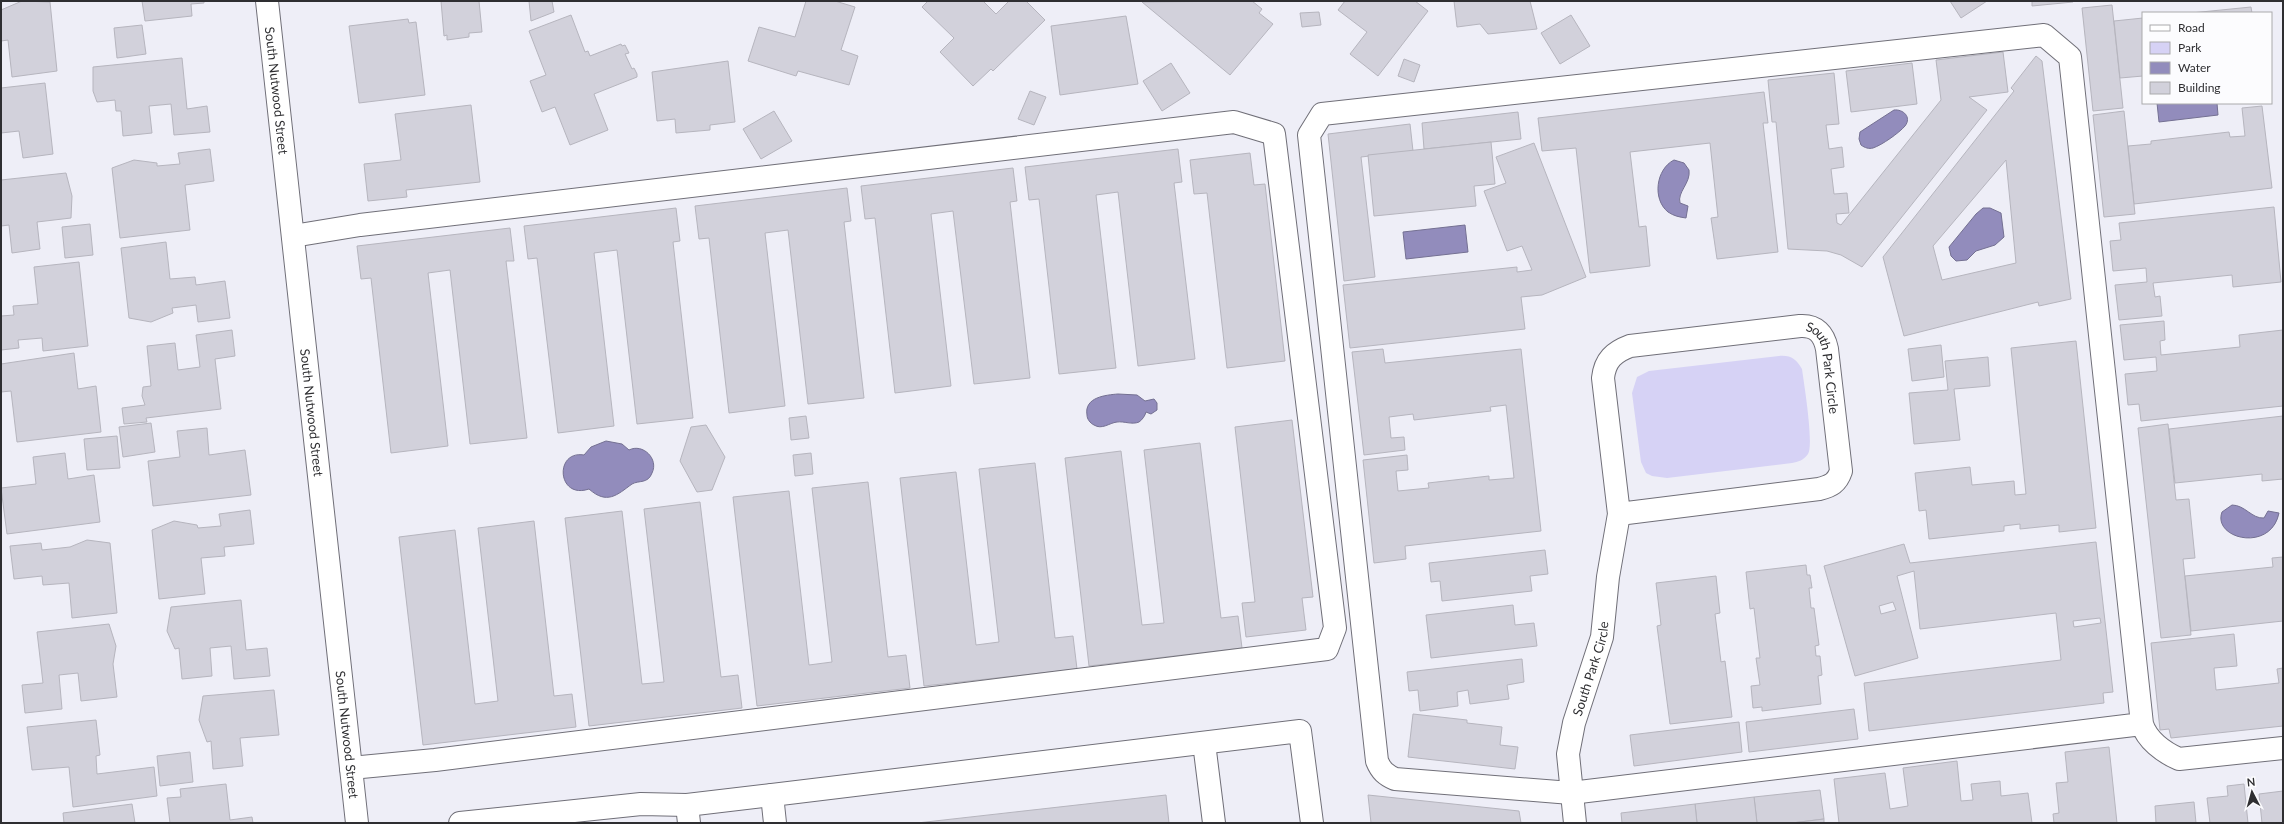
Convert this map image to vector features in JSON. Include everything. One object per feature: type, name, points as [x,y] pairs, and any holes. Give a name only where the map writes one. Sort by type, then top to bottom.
[{"type":"street","name":"South Nutwood Street","points":[[267,1],[358,823]]},
{"type":"street","points":[[2142,724],[1572,793],[1395,780],[1387,776],[1380,769],[1377,762],[1309,134],[1322,114],[2044,34],[2070,57],[2142,724],[2146,735],[2170,755],[2178,759],[2283,748]]},
{"type":"street","points":[[293,236],[376,224],[1234,122],[1274,134],[1335,628],[1327,649],[435,760],[351,768]]},
{"type":"street","name":"South Park Circle","points":[[1575,823],[1568,760],[1570,740],[1574,723],[1593,669],[1602,637],[1608,577],[1619,514],[1603,378],[1604,367],[1608,360],[1615,354],[1630,346],[1800,326],[1815,328],[1822,334],[1827,349],[1841,472],[1839,479],[1834,484],[1819,489],[1619,514]]},
{"type":"street","points":[[460,823],[641,804],[688,814],[772,795],[1300,731],[1312,823]]},
{"type":"street","points":[[1204,743],[1214,823]]},
{"type":"street","points":[[772,795],[775,823]]},
{"type":"green space","points":[[1779,356],[1793,358],[1802,369],[1810,439],[1810,448],[1805,458],[1792,463],[1667,478],[1652,476],[1646,473],[1641,462],[1632,393],[1637,377],[1649,371]]},
{"type":"water","points":[[2157,104],[2217,104],[2218,115],[2159,122]]},
{"type":"water","points":[[1894,110],[1906,114],[1908,120],[1905,126],[1899,132],[1873,148],[1864,147],[1861,145],[1859,139],[1860,132]]},
{"type":"water","points":[[1674,160],[1684,163],[1689,170],[1688,179],[1680,195],[1680,203],[1688,206],[1686,218],[1668,212],[1660,200],[1658,192],[1658,184],[1663,170]]},
{"type":"water","points":[[1983,208],[1990,208],[2001,213],[2004,237],[1995,245],[1976,251],[1967,260],[1956,261],[1951,256],[1949,247],[1976,214]]},
{"type":"water","points":[[1465,225],[1468,252],[1406,259],[1403,232]]},
{"type":"water","points":[[1118,394],[1137,395],[1145,401],[1154,399],[1157,403],[1157,410],[1151,414],[1146,412],[1142,419],[1136,423],[1117,422],[1100,427],[1091,423],[1087,416],[1089,404],[1102,396]]},
{"type":"water","points":[[606,441],[622,444],[629,450],[634,448],[639,449],[648,454],[654,468],[648,479],[632,484],[612,497],[601,497],[589,489],[578,490],[570,488],[565,482],[563,474],[564,466],[568,460],[574,455],[584,455],[591,447]]},
{"type":"water","points":[[2232,505],[2241,507],[2260,518],[2264,518],[2268,511],[2279,513],[2274,526],[2265,534],[2244,538],[2234,535],[2226,529],[2221,521],[2222,512]]},
{"type":"building","points":[[22,1],[50,2],[57,71],[12,77],[8,40],[1,41],[1,10]]},
{"type":"building","points":[[142,1],[204,1],[204,3],[191,4],[192,16],[145,21]]},
{"type":"building","points":[[441,1],[479,1],[482,32],[469,33],[469,37],[447,40],[447,35],[444,36]]},
{"type":"building","points":[[529,1],[552,1],[554,12],[531,21]]},
{"type":"building","points":[[806,1],[835,1],[855,7],[841,50],[858,56],[849,85],[798,71],[796,76],[748,61],[759,27],[795,37]]},
{"type":"building","points":[[928,1],[983,1],[996,14],[1009,1],[1026,1],[1045,20],[993,71],[991,69],[973,86],[940,52],[954,38],[922,7]]},
{"type":"building","points":[[1252,1],[1262,9],[1259,13],[1273,24],[1230,75],[1142,2]]},
{"type":"building","points":[[1345,1],[1415,1],[1428,11],[1378,76],[1350,54],[1367,32],[1338,10]]},
{"type":"building","points":[[1454,1],[1530,1],[1537,29],[1488,34],[1480,24],[1457,27]]},
{"type":"building","points":[[1950,1],[1987,1],[1961,18]]},
{"type":"building","points":[[2032,1],[2072,1],[2073,2],[2032,6]]},
{"type":"building","points":[[2112,5],[2123,108],[2093,111],[2082,8]]},
{"type":"building","points":[[2251,7],[2252,12],[2201,12]]},
{"type":"building","points":[[1319,12],[1321,25],[1302,27],[1300,13]]},
{"type":"building","points":[[571,15],[585,52],[588,51],[590,56],[621,44],[622,46],[625,45],[629,53],[625,54],[632,69],[634,68],[637,77],[594,94],[608,130],[570,145],[555,107],[542,112],[530,81],[546,75],[529,31]]},
{"type":"building","points":[[1571,15],[1590,46],[1560,64],[1541,33]]},
{"type":"building","points":[[1126,16],[1138,84],[1060,95],[1051,26]]},
{"type":"building","points":[[2142,18],[2142,76],[2120,78],[2114,21]]},
{"type":"building","points":[[408,19],[409,23],[416,22],[425,95],[359,103],[349,26]]},
{"type":"building","points":[[142,25],[146,54],[117,58],[114,28]]},
{"type":"building","points":[[2003,52],[2008,92],[1969,97],[1987,110],[1862,267],[1841,255],[1827,251],[1788,249],[1776,122],[1772,122],[1768,80],[1834,73],[1839,124],[1826,125],[1829,149],[1842,147],[1844,167],[1831,169],[1834,194],[1847,193],[1849,213],[1836,214],[1837,223],[1841,225],[1941,100],[1936,60]]},
{"type":"building","points":[[2036,56],[2042,61],[2071,299],[2039,306],[2038,302],[1904,336],[1883,257],[2014,91],[2011,88]],"holes":[[[2006,160],[2016,263],[1942,280],[1933,246]]]},
{"type":"building","points":[[182,58],[187,109],[207,106],[210,132],[174,135],[171,104],[149,106],[152,133],[123,136],[121,111],[116,111],[115,100],[97,102],[93,91],[93,67]]},
{"type":"building","points":[[1404,59],[1420,65],[1414,82],[1398,76]]},
{"type":"building","points":[[728,61],[735,122],[710,125],[710,130],[676,133],[675,119],[657,121],[652,72]]},
{"type":"building","points":[[1171,63],[1190,93],[1162,111],[1143,81]]},
{"type":"building","points":[[1912,63],[1917,104],[1851,112],[1846,71]]},
{"type":"building","points":[[45,83],[53,154],[23,158],[19,131],[1,133],[1,88]]},
{"type":"building","points":[[1030,91],[1046,97],[1034,125],[1018,119]]},
{"type":"building","points":[[1764,92],[1768,123],[1763,123],[1778,252],[1717,259],[1711,218],[1718,217],[1710,143],[1630,152],[1639,227],[1646,226],[1650,266],[1590,273],[1576,148],[1542,151],[1538,118]]},
{"type":"building","points":[[471,105],[480,182],[406,190],[407,197],[368,201],[364,164],[401,160],[395,114]]},
{"type":"building","points":[[2262,106],[2272,188],[2134,204],[2128,146],[2151,144],[2151,141],[2229,132],[2230,137],[2245,136],[2242,108]]},
{"type":"building","points":[[774,111],[792,141],[761,159],[743,129]]},
{"type":"building","points":[[2124,111],[2135,214],[2104,217],[2093,115]]},
{"type":"building","points":[[1518,112],[1521,139],[1424,149],[1422,123]]},
{"type":"building","points":[[1410,124],[1413,151],[1361,157],[1375,277],[1344,281],[1328,134]]},
{"type":"building","points":[[1491,142],[1495,184],[1474,186],[1476,206],[1374,216],[1368,155]]},
{"type":"building","points":[[1534,143],[1586,277],[1542,295],[1521,297],[1525,329],[1350,348],[1343,285],[1517,267],[1517,272],[1532,270],[1522,246],[1507,251],[1484,191],[1506,183],[1496,157]]},
{"type":"building","points":[[210,149],[214,181],[185,185],[190,230],[120,238],[112,168],[134,160],[157,163],[157,166],[180,164],[178,153]]},
{"type":"building","points":[[1178,149],[1182,182],[1174,183],[1195,359],[1138,366],[1118,192],[1096,195],[1116,368],[1059,374],[1039,199],[1029,200],[1025,167]]},
{"type":"building","points":[[1250,153],[1254,185],[1265,184],[1285,361],[1227,368],[1207,193],[1194,194],[1190,160]]},
{"type":"building","points":[[1013,168],[1017,201],[1010,202],[1030,378],[974,384],[953,211],[931,214],[951,386],[895,393],[875,218],[865,219],[861,186]]},
{"type":"building","points":[[66,173],[72,196],[71,218],[37,222],[40,249],[12,253],[9,225],[1,226],[1,180]]},
{"type":"building","points":[[847,188],[851,221],[844,222],[864,398],[808,404],[788,230],[765,233],[785,406],[729,413],[709,238],[699,239],[695,206]]},
{"type":"building","points":[[2274,207],[2281,282],[2233,287],[2232,275],[2153,283],[2155,297],[2160,296],[2162,316],[2119,320],[2115,285],[2147,282],[2146,268],[2113,271],[2110,241],[2121,240],[2119,223]]},
{"type":"building","points":[[676,208],[680,241],[673,242],[693,418],[637,424],[617,250],[594,253],[614,426],[558,433],[537,258],[528,259],[524,226]]},
{"type":"building","points":[[90,224],[93,255],[65,258],[62,227]]},
{"type":"building","points":[[510,228],[514,261],[506,261],[527,438],[470,444],[450,270],[428,273],[448,446],[391,453],[371,278],[361,279],[357,246]]},
{"type":"building","points":[[166,242],[170,279],[195,277],[196,285],[225,281],[230,318],[198,322],[196,305],[172,308],[173,313],[151,322],[129,318],[121,248]]},
{"type":"building","points":[[79,262],[88,346],[43,351],[42,338],[18,340],[19,348],[1,350],[1,316],[14,315],[13,306],[38,304],[34,267]]},
{"type":"building","points":[[2164,321],[2165,340],[2160,341],[2161,355],[2240,347],[2239,335],[2283,330],[2283,406],[2141,421],[2139,404],[2128,405],[2125,374],[2157,371],[2156,357],[2124,360],[2120,325]]},
{"type":"building","points":[[232,330],[235,356],[215,359],[221,409],[146,418],[147,422],[124,424],[122,408],[145,405],[142,396],[143,387],[151,386],[147,346],[175,343],[178,370],[200,367],[196,335]]},
{"type":"building","points":[[2076,341],[2096,528],[2059,532],[2059,525],[2020,529],[2020,524],[2004,526],[2004,531],[1929,539],[1926,510],[1919,511],[1915,473],[1970,467],[1972,485],[2014,481],[2015,495],[2026,494],[2011,348]]},
{"type":"building","points":[[1941,345],[1944,377],[1912,381],[1908,349]]},
{"type":"building","points":[[1383,349],[1385,363],[1521,349],[1541,531],[1405,546],[1406,559],[1374,563],[1363,460],[1407,455],[1408,470],[1396,471],[1398,491],[1429,488],[1428,483],[1489,476],[1489,480],[1514,478],[1506,405],[1490,407],[1491,411],[1414,420],[1413,414],[1389,417],[1391,438],[1404,437],[1405,450],[1364,455],[1352,352]]},
{"type":"building","points":[[74,353],[78,389],[96,386],[101,432],[17,442],[11,391],[1,392],[1,364]]},
{"type":"building","points":[[1988,357],[1990,386],[1954,389],[1960,440],[1914,444],[1909,393],[1948,390],[1945,361]]},
{"type":"building","points":[[806,416],[809,438],[791,440],[789,418]]},
{"type":"building","points":[[2283,416],[2283,479],[2262,481],[2262,474],[2175,483],[2169,429]]},
{"type":"building","points":[[1292,420],[1313,597],[1302,598],[1306,630],[1246,637],[1242,603],[1255,602],[1235,427]]},
{"type":"building","points":[[151,423],[155,452],[123,457],[119,427]]},
{"type":"building","points":[[2168,424],[2176,500],[2189,499],[2195,558],[2183,559],[2191,635],[2161,638],[2138,428]]},
{"type":"building","points":[[706,425],[725,457],[712,490],[697,492],[680,461],[691,427]]},
{"type":"building","points":[[207,428],[209,455],[245,450],[251,495],[153,506],[148,461],[180,457],[177,431]]},
{"type":"building","points":[[117,436],[120,468],[87,470],[84,439]]},
{"type":"building","points":[[1200,443],[1221,618],[1238,616],[1242,648],[1089,666],[1065,458],[1121,451],[1142,625],[1164,623],[1144,450]]},
{"type":"building","points":[[65,453],[68,479],[94,475],[100,522],[7,534],[1,488],[36,484],[33,457]]},
{"type":"building","points":[[811,453],[813,474],[795,476],[793,455]]},
{"type":"building","points":[[1035,463],[1055,638],[1073,636],[1077,669],[924,686],[900,478],[956,472],[976,645],[999,642],[979,469]]},
{"type":"building","points":[[868,482],[888,657],[906,655],[910,688],[757,706],[733,497],[789,491],[809,665],[832,662],[812,488]]},
{"type":"building","points":[[700,502],[721,677],[738,675],[742,708],[589,726],[565,518],[622,511],[642,684],[664,682],[644,509]]},
{"type":"building","points":[[250,510],[254,544],[224,547],[225,556],[201,558],[205,594],[159,599],[152,530],[174,521],[197,525],[198,528],[221,526],[219,514]]},
{"type":"building","points":[[534,521],[554,696],[572,694],[576,727],[423,745],[399,537],[455,530],[475,704],[498,701],[478,528]]},
{"type":"building","points":[[87,540],[110,543],[117,613],[72,618],[69,583],[43,585],[42,576],[14,579],[10,546],[41,543],[42,550],[70,547]]},
{"type":"building","points":[[2096,542],[2113,692],[2103,693],[2104,703],[1869,731],[1864,683],[2061,660],[2056,613],[1920,629],[1914,571],[1897,576],[1918,658],[1855,676],[1824,566],[1904,544],[1910,563]],"holes":[[[1893,602],[1896,610],[1881,614],[1879,606]],[[2100,618],[2101,623],[2074,627],[2073,621]]]},
{"type":"building","points":[[1545,550],[1548,574],[1530,576],[1532,591],[1442,601],[1440,581],[1431,582],[1429,563]]},
{"type":"building","points":[[2283,557],[2283,621],[2191,631],[2185,576],[2273,567],[2272,558]]},
{"type":"building","points":[[1806,565],[1807,575],[1810,575],[1812,588],[1809,588],[1811,608],[1814,608],[1819,645],[1815,646],[1816,656],[1820,656],[1822,675],[1818,676],[1821,704],[1762,711],[1762,707],[1753,708],[1751,686],[1760,685],[1756,658],[1760,658],[1754,608],[1750,609],[1746,572]]},
{"type":"building","points":[[1716,576],[1720,613],[1715,614],[1721,662],[1725,661],[1732,717],[1670,724],[1657,626],[1661,625],[1656,583]]},
{"type":"building","points":[[241,600],[246,650],[267,648],[270,676],[234,679],[231,646],[210,648],[212,676],[182,679],[179,648],[175,649],[167,631],[171,607]]},
{"type":"building","points":[[1513,605],[1515,625],[1534,623],[1537,646],[1431,658],[1426,615]]},
{"type":"building","points":[[109,624],[116,646],[113,664],[117,697],[81,701],[78,673],[59,675],[62,709],[25,713],[22,685],[43,683],[37,632]]},
{"type":"building","points":[[2234,634],[2237,666],[2214,668],[2216,690],[2279,683],[2277,669],[2283,668],[2283,726],[2171,738],[2169,729],[2160,730],[2151,643]]},
{"type":"building","points":[[1522,659],[1524,682],[1507,685],[1509,699],[1470,704],[1468,690],[1457,692],[1458,706],[1420,711],[1418,690],[1409,691],[1407,672]]},
{"type":"building","points":[[274,690],[279,735],[240,738],[243,766],[213,769],[211,741],[207,742],[199,720],[203,696]]},
{"type":"building","points":[[1854,709],[1858,739],[1749,752],[1746,722]]},
{"type":"building","points":[[1413,714],[1467,720],[1467,723],[1502,727],[1500,745],[1518,747],[1515,769],[1408,757]]},
{"type":"building","points":[[96,720],[100,755],[96,756],[97,774],[154,767],[157,796],[73,807],[69,767],[32,770],[27,727]]},
{"type":"building","points":[[1739,722],[1742,752],[1634,766],[1630,735]]},
{"type":"building","points":[[2109,747],[2117,823],[2054,823],[2053,814],[2059,813],[2056,783],[2068,782],[2065,752]]},
{"type":"building","points":[[190,752],[193,782],[160,786],[157,756]]},
{"type":"building","points":[[1957,761],[1961,801],[1973,800],[1971,784],[2000,781],[2001,796],[2028,793],[2032,823],[1839,823],[1834,779],[1885,773],[1890,809],[1908,806],[1903,768]]},
{"type":"building","points":[[226,784],[230,820],[252,817],[253,823],[170,823],[167,798],[181,797],[180,789]]},
{"type":"building","points":[[2244,784],[2248,823],[2210,823],[2207,798],[2228,796],[2227,786]]},
{"type":"building","points":[[1820,790],[1824,819],[1792,823],[1757,823],[1754,797]]},
{"type":"building","points":[[2283,791],[2283,823],[2262,823],[2259,794]]},
{"type":"building","points":[[1166,795],[1169,823],[917,823]]},
{"type":"building","points":[[1368,795],[1519,811],[1521,823],[1371,823]]},
{"type":"building","points":[[1754,797],[1757,823],[1697,823],[1695,804]]},
{"type":"building","points":[[2194,802],[2196,823],[2156,823],[2155,806]]},
{"type":"building","points":[[132,804],[135,823],[64,823],[63,813]]},
{"type":"building","points":[[1695,804],[1697,823],[1622,823],[1621,813]]},
{"type":"building","points":[[1824,819],[1824,823],[1792,823]]}]
